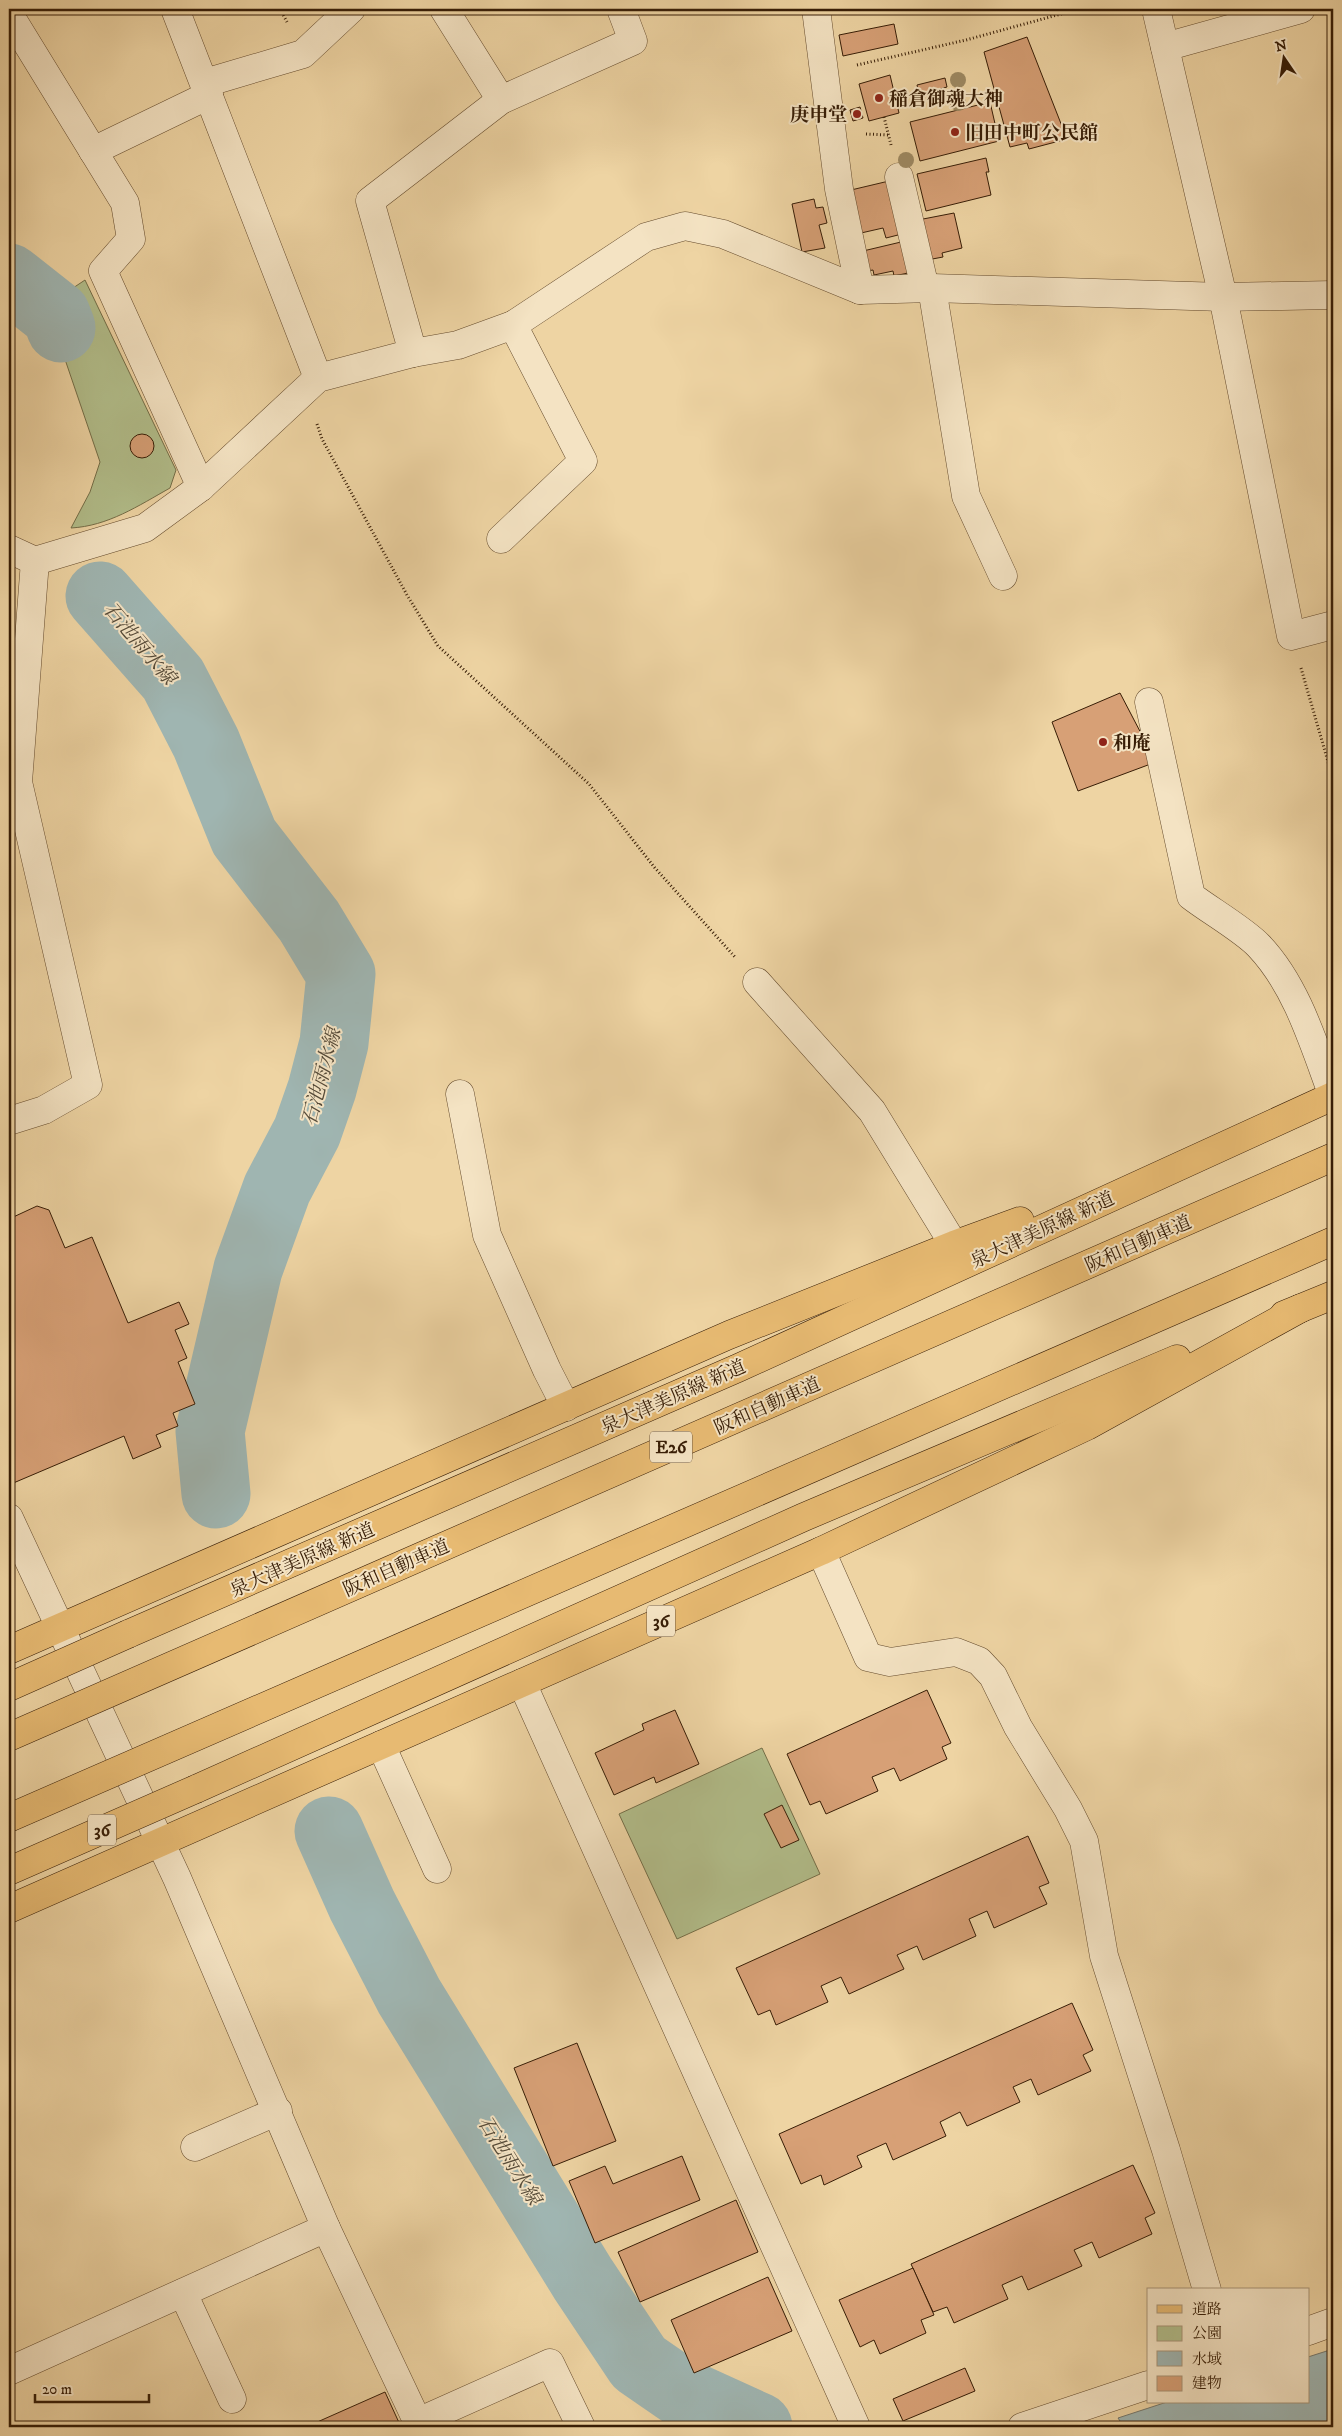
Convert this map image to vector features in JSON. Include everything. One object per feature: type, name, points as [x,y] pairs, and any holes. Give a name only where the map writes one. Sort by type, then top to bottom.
[{"type":"main road","name":"泉大津美原線 新道","points":[[9,1688],[128,1634],[738,1368],[1333,1096]]},
{"type":"main road","name":"阪和自動車道","points":[[9,1737],[1333,1158]]},
{"type":"main road","points":[[9,1650],[728,1335],[954,1244],[1189,1162]]},
{"type":"main road","points":[[9,1818],[1333,1241]]},
{"type":"main road","name":"36","points":[[9,1871],[804,1517],[1333,1295]]},
{"type":"main road","name":"36","points":[[9,1909],[821,1551],[1088,1426],[1301,1308]]},
{"type":"street","points":[[9,9],[9,14],[125,203],[131,239],[103,271],[201,488]]},
{"type":"street","points":[[175,9],[207,89],[312,384]]},
{"type":"street","points":[[93,151],[207,89],[303,54],[351,9]]},
{"type":"street","points":[[444,9],[501,100]]},
{"type":"street","points":[[413,353],[370,200],[501,100],[633,41],[622,9]]},
{"type":"street","points":[[816,9],[839,189],[860,290]]},
{"type":"street","points":[[1156,9],[1223,297],[1291,636],[1333,624]]},
{"type":"street","points":[[1165,47],[1301,9]]},
{"type":"street","points":[[899,177],[929,288],[966,496],[1003,576]]},
{"type":"street","points":[[9,549],[35,561],[145,528],[201,488],[312,384],[413,353],[458,345],[513,326],[646,237],[685,226],[723,234],[860,290],[929,288],[1223,297],[1333,295]]},
{"type":"street","points":[[501,539],[584,461],[513,326]]},
{"type":"street","points":[[9,1121],[44,1110],[88,1085],[18,782],[16,728],[35,561]]},
{"type":"street","points":[[1149,702],[1191,896],[1258,945],[1287,985],[1333,1096]]},
{"type":"street","points":[[757,982],[872,1111],[954,1244]]},
{"type":"street","points":[[460,1094],[487,1235],[547,1370],[566,1407]]},
{"type":"street","points":[[10,1524],[177,1878],[278,2111],[326,2228],[419,2425],[550,2363],[581,2427]]},
{"type":"street","points":[[821,1551],[868,1657],[890,1662],[956,1652],[979,1662],[994,1676],[1018,1727],[1068,1809],[1084,1841],[1104,1956],[1166,2150],[1207,2288]]},
{"type":"street","points":[[522,1683],[856,2427]]},
{"type":"street","points":[[381,1745],[437,1869]]},
{"type":"street","points":[[195,2147],[278,2111]]},
{"type":"street","points":[[9,2371],[326,2228]]},
{"type":"street","points":[[183,2293],[232,2399]]},
{"type":"street","points":[[1310,2330],[1333,2322]]},
{"type":"street","points":[[1022,2427],[1147,2385]]},
{"type":"path","points":[[825,72],[966,40],[1079,9]]},
{"type":"path","points":[[863,134],[888,135]]},
{"type":"path","points":[[312,384],[322,439],[407,595],[438,646],[589,784],[655,868],[757,982]]},
{"type":"path","points":[[1291,636],[1333,779]]},
{"type":"green space","points":[[85,280],[176,470],[170,488],[146,502],[110,519],[71,528],[90,492],[100,462],[56,333],[74,325],[64,294]]},
{"type":"green space","points":[[762,1748],[820,1874],[677,1939],[619,1814]]},
{"type":"water","points":[[1333,2349],[1333,2427],[1124,2427],[1118,2418],[1161,2404],[1310,2404],[1310,2356]]},
{"type":"building","points":[[894,24],[898,44],[843,56],[839,35]]},
{"type":"building","points":[[1027,37],[1067,139],[1029,149],[1027,143],[1010,147],[984,52]]},
{"type":"building","name":"稲倉御魂大神","points":[[890,75],[899,113],[869,121],[859,84]]},
{"type":"building","points":[[945,78],[947,87],[919,95],[917,85]]},
{"type":"building","name":"旧田中町公民館","points":[[990,102],[999,141],[920,161],[910,122]]},
{"type":"building","name":"庚申堂","points":[[860,107],[863,118],[853,121],[850,110]]},
{"type":"building","points":[[986,158],[989,172],[986,172],[991,195],[926,211],[917,174]]},
{"type":"building","points":[[889,181],[902,234],[886,238],[883,228],[861,233],[851,190]]},
{"type":"building","points":[[814,199],[816,208],[823,207],[827,223],[819,225],[825,248],[802,252],[792,204]]},
{"type":"building","points":[[954,213],[962,248],[942,253],[943,257],[927,260],[918,220]]},
{"type":"building","points":[[901,242],[908,273],[894,276],[893,271],[874,275],[873,270],[867,271],[863,251]]},
{"type":"building","points":[[142,434],[151,437],[154,446],[151,455],[142,458],[133,455],[130,446],[133,437]]},
{"type":"building","name":"和庵","points":[[1120,693],[1156,762],[1078,791],[1052,722]]},
{"type":"building","points":[[37,1206],[49,1210],[65,1248],[92,1237],[128,1323],[179,1302],[189,1324],[175,1330],[187,1358],[178,1362],[195,1404],[173,1413],[178,1426],[156,1435],[161,1447],[133,1459],[124,1436],[11,1484],[9,1478],[9,1219]]},
{"type":"building","points":[[927,1690],[951,1743],[942,1747],[947,1759],[900,1781],[894,1768],[872,1777],[878,1791],[826,1814],[820,1801],[810,1805],[787,1754]]},
{"type":"building","points":[[675,1710],[699,1764],[656,1783],[654,1777],[614,1795],[595,1753],[644,1730],[642,1724]]},
{"type":"building","points":[[782,1805],[799,1840],[781,1848],[764,1814]]},
{"type":"building","points":[[1028,1836],[1049,1883],[1039,1887],[1047,1904],[994,1928],[987,1911],[969,1919],[976,1936],[923,1960],[917,1946],[897,1955],[904,1969],[849,1994],[841,1977],[821,1986],[828,2002],[776,2025],[770,2010],[758,2015],[736,1968]]},
{"type":"building","points":[[1072,2003],[1093,2050],[1083,2055],[1091,2071],[1038,2095],[1031,2079],[1013,2087],[1020,2102],[967,2126],[960,2112],[940,2122],[946,2136],[893,2160],[886,2143],[857,2156],[862,2167],[824,2185],[821,2175],[801,2184],[779,2134]]},
{"type":"building","points":[[577,2043],[616,2141],[553,2166],[514,2068]]},
{"type":"building","points":[[682,2156],[700,2200],[595,2243],[569,2181],[605,2166],[613,2184]]},
{"type":"building","points":[[1133,2165],[1155,2213],[1145,2218],[1152,2234],[1099,2258],[1092,2242],[1074,2250],[1082,2266],[1028,2290],[1022,2276],[1002,2285],[1008,2299],[954,2323],[947,2307],[933,2312],[911,2264]]},
{"type":"building","points":[[736,2200],[758,2252],[640,2302],[618,2252]]},
{"type":"building","points":[[913,2268],[934,2315],[921,2320],[926,2333],[880,2354],[874,2340],[860,2347],[839,2300]]},
{"type":"building","points":[[768,2277],[792,2331],[694,2373],[671,2320]]},
{"type":"building","points":[[965,2368],[975,2391],[903,2421],[893,2399]]},
{"type":"building","points":[[385,2392],[401,2427],[306,2427]]},
{"type":"waterway","name":"石池雨水線","points":[[9,278],[56,315],[61,328]]},
{"type":"waterway","name":"石池雨水線","points":[[100,596],[173,679],[206,743],[244,837],[309,921],[341,974],[334,1043],[322,1089],[307,1132],[277,1189],[248,1269],[210,1431],[216,1494]]},
{"type":"waterway","name":"石池雨水線","points":[[329,1831],[362,1905],[409,1996],[583,2279],[639,2363],[681,2392],[758,2427]]},
{"type":"place","name":"稲倉御魂大神","points":[[879,98]]},
{"type":"place","name":"庚申堂","points":[[857,114]]},
{"type":"place","name":"旧田中町公民館","points":[[955,132]]},
{"type":"place","name":"和庵","points":[[1103,742]]}]
